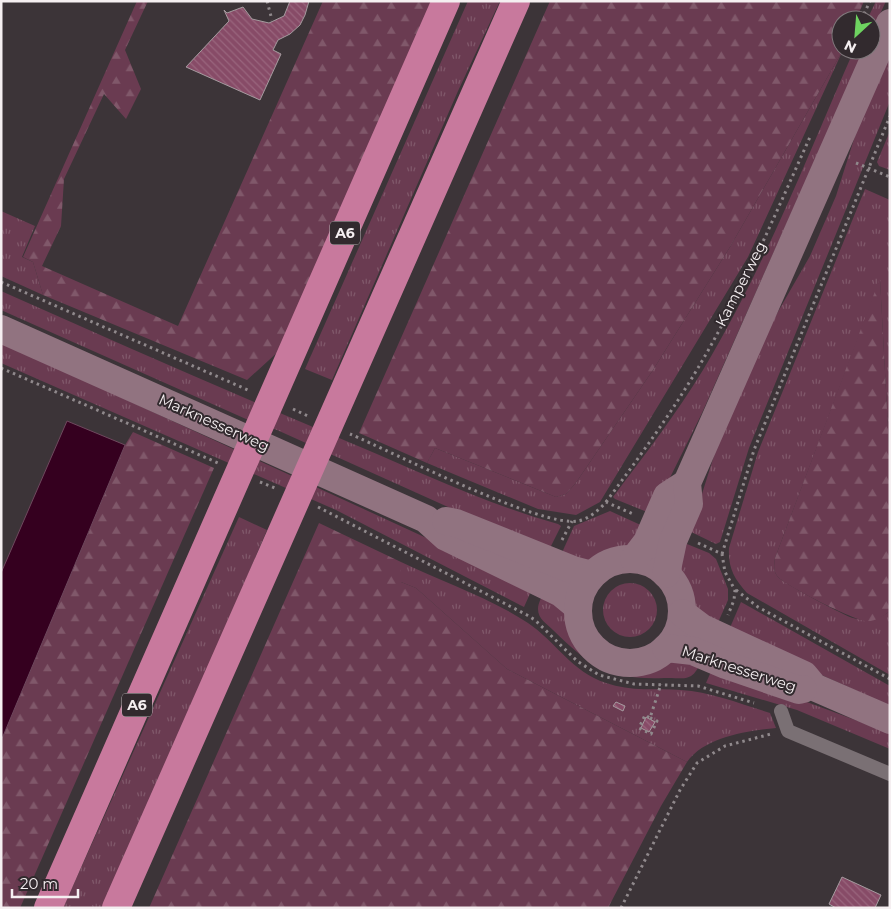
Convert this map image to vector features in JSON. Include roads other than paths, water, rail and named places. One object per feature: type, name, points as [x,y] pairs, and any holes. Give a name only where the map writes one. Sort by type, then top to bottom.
[{"type":"highway","name":"A6","points":[[48,908],[446,1]]},
{"type":"highway","points":[[116,908],[516,1]]},
{"type":"main road","name":"Kamperweg","points":[[634,559],[646,542],[667,496],[686,483],[890,23]]},
{"type":"main road","name":"Marknesserweg","points":[[1,328],[426,519],[456,523],[574,570],[592,575]]},
{"type":"main road","name":"Kamperweg","points":[[666,574],[673,541],[689,504],[686,483]]},
{"type":"main road","name":"Marknesserweg","points":[[426,519],[446,537],[561,593],[578,607],[579,622],[584,636],[593,648],[604,657],[618,662],[633,663],[648,660],[666,648],[693,652],[726,666],[799,690],[814,687]]},
{"type":"main road","points":[[578,607],[582,590],[592,575],[602,566],[614,561],[634,559],[652,563],[666,574],[677,589],[682,613],[678,632],[666,648]]},
{"type":"main road","name":"Marknesserweg","points":[[682,613],[702,628],[804,675],[814,687],[890,720]]},
{"type":"lane","points":[[781,711],[788,731],[890,774]]}]
